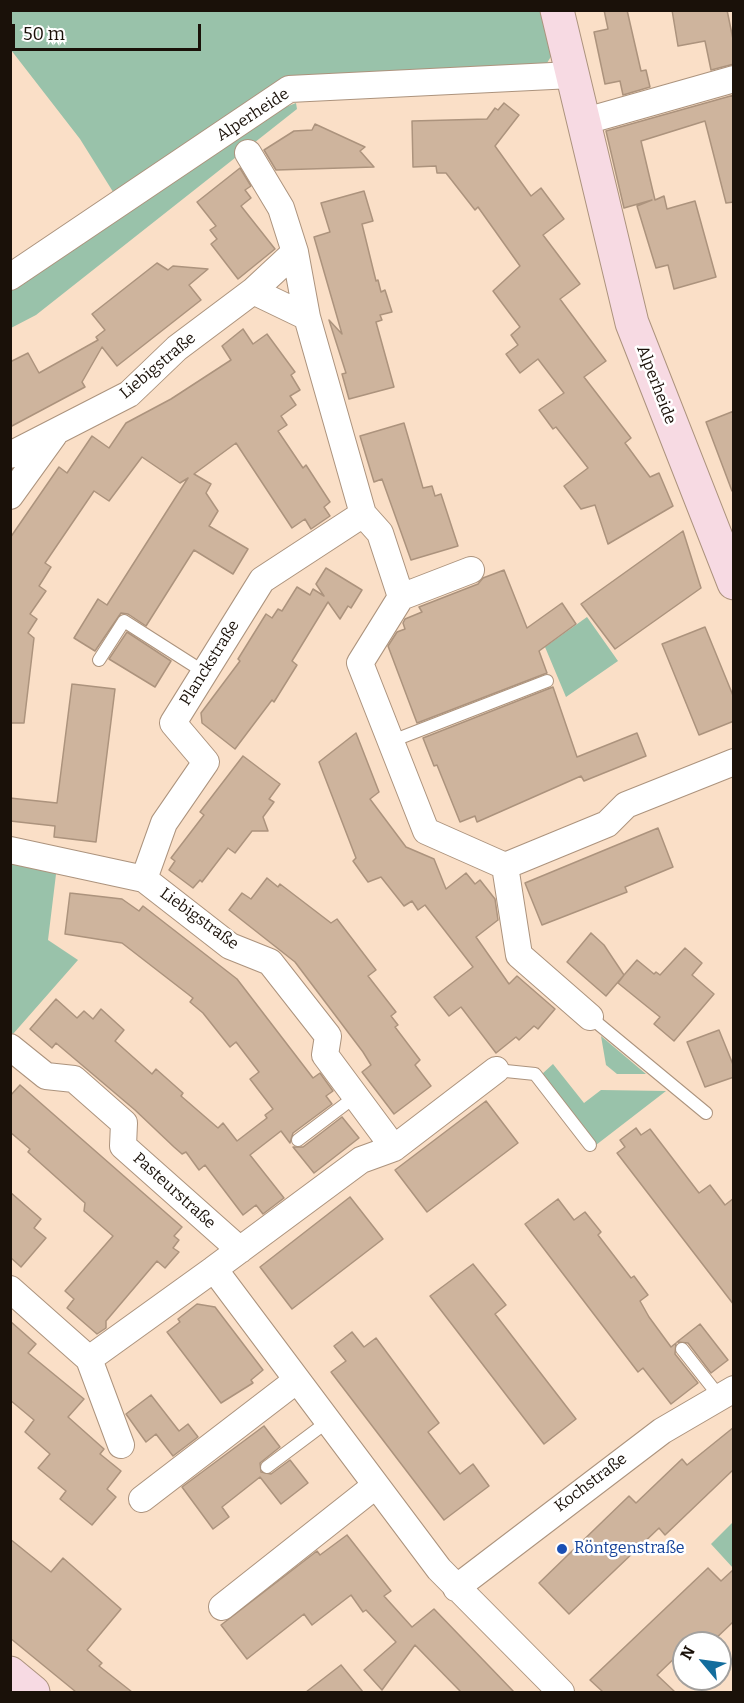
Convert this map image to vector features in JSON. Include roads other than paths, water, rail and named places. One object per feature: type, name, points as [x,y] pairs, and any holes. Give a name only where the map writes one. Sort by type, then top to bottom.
[{"type":"street","name":"Alperheide","points":[[557,10],[632,323],[734,583]]},
{"type":"street","name":"Alperheide","points":[[10,277],[289,89],[572,75]]},
{"type":"street","points":[[582,122],[734,79]]},
{"type":"street","points":[[248,153],[281,208],[294,252],[307,317],[363,514],[380,533],[401,597]]},
{"type":"street","name":"Liebigstraße","points":[[10,455],[129,394],[177,348],[253,291],[294,252]]},
{"type":"street","points":[[253,291],[307,317]]},
{"type":"street","name":"Liebigstraße","points":[[10,496],[56,431]]},
{"type":"street","name":"Planckstraße","points":[[144,879],[164,823],[206,762],[173,723],[262,579],[363,514]]},
{"type":"street","points":[[471,570],[401,597],[360,663],[426,831],[505,866],[607,824],[626,805],[734,762]]},
{"type":"street","name":"Liebigstraße","points":[[10,850],[144,879],[230,946],[270,962],[328,1036],[325,1055],[394,1148]]},
{"type":"street","points":[[505,866],[519,956],[590,1017]]},
{"type":"street","name":"Pasteurstraße","points":[[10,1047],[46,1076],[74,1079],[116,1115],[124,1123],[123,1146],[240,1250]]},
{"type":"street","points":[[89,1359],[361,1160],[394,1148],[496,1070]]},
{"type":"street","points":[[214,1269],[375,1486],[456,1588],[561,1692]]},
{"type":"street","points":[[10,1289],[89,1359],[121,1445]]},
{"type":"street","points":[[142,1499],[297,1380]]},
{"type":"street","name":"Kochstraße","points":[[456,1588],[662,1431],[726,1392]]},
{"type":"street","points":[[222,1607],[375,1486]]},
{"type":"lane","points":[[99,660],[124,621],[204,672]]},
{"type":"lane","points":[[392,741],[547,681]]},
{"type":"lane","points":[[590,1017],[706,1113]]},
{"type":"lane","points":[[496,1070],[534,1074],[590,1145]]},
{"type":"lane","points":[[298,1140],[356,1096]]},
{"type":"lane","points":[[682,1349],[726,1392]]},
{"type":"lane","points":[[267,1467],[327,1422]]},
{"type":"place","name":"Röntgenstraße","points":[[562,1549]]}]
